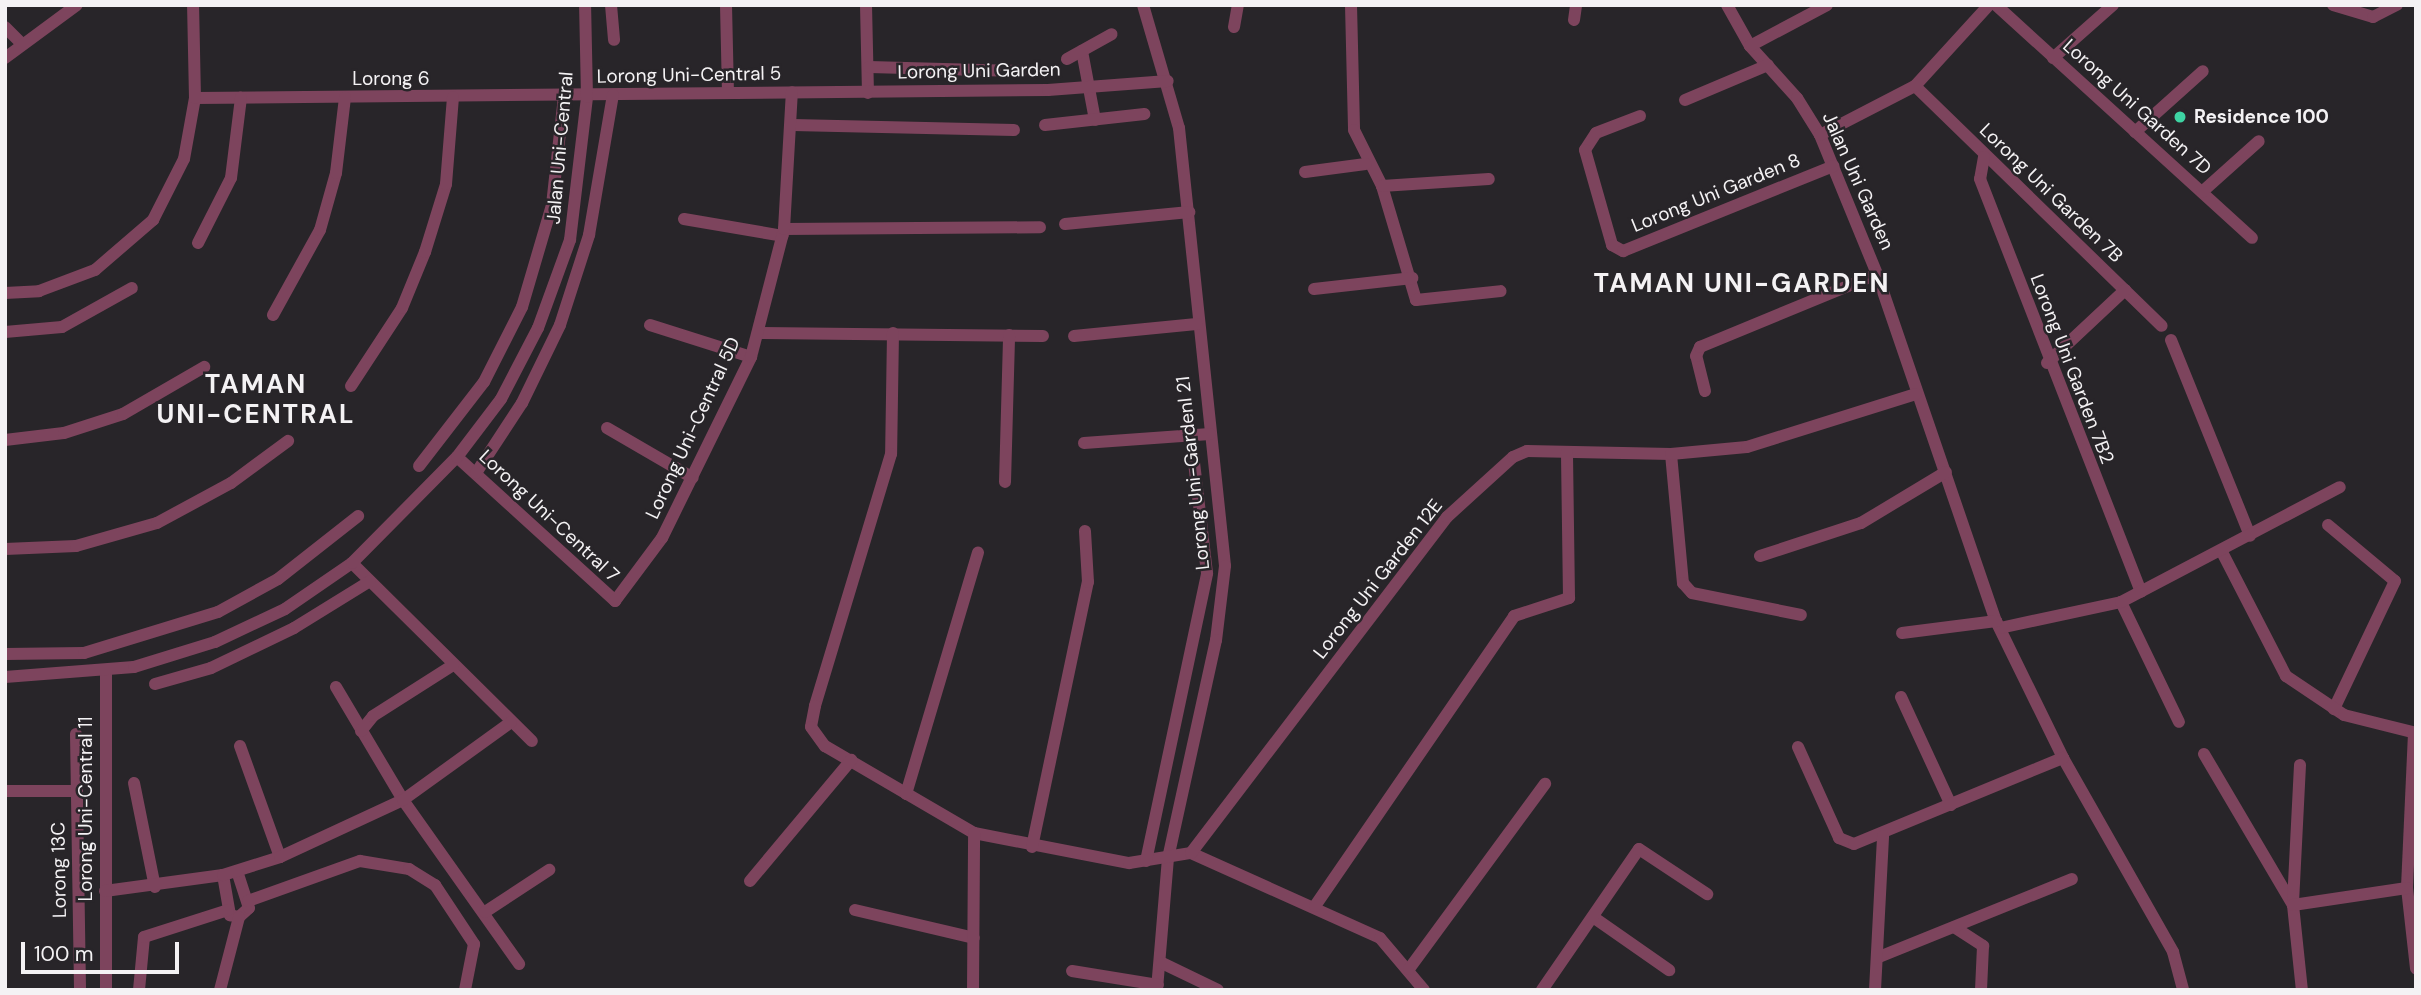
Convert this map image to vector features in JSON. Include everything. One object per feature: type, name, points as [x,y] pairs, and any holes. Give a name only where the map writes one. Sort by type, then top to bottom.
[{"type":"street","points":[[5,58],[21,43],[77,5]]},
{"type":"street","points":[[5,293],[39,291],[96,270],[153,220],[184,159],[195,98],[193,5]]},
{"type":"street","name":"Jalan Uni-Central","points":[[5,677],[106,670],[215,642],[285,609],[352,563],[457,457],[501,399],[538,328],[570,240],[587,97],[585,5]]},
{"type":"street","points":[[611,5],[614,40]]},
{"type":"street","points":[[726,5],[728,93]]},
{"type":"street","points":[[866,5],[868,93]]},
{"type":"street","name":"Lorong Uni-Gardenl 21","points":[[1143,5],[1168,81],[1189,212],[1196,324],[1225,566],[1216,640],[1168,858],[1162,963],[1157,987]]},
{"type":"street","points":[[1234,27],[1238,5]]},
{"type":"street","points":[[1351,5],[1353,118],[1365,163],[1382,186],[1412,278],[1416,300],[1501,291]]},
{"type":"street","points":[[1574,20],[1576,5]]},
{"type":"street","name":"Jalan Uni Garden","points":[[1727,5],[1750,46],[1768,65],[1820,135],[1877,274],[1916,394],[1946,472],[1998,625],[2063,758],[2173,952],[2183,990]]},
{"type":"street","points":[[1750,46],[1827,5]]},
{"type":"street","points":[[1820,135],[1915,86],[1989,5]]},
{"type":"street","name":"Lorong Uni Garden 7D","points":[[1996,5],[2252,238]]},
{"type":"street","points":[[2053,58],[2113,5]]},
{"type":"street","points":[[2333,5],[2373,17],[2397,5]]},
{"type":"street","points":[[5,27],[21,43]]},
{"type":"street","points":[[1067,60],[1112,34]]},
{"type":"street","points":[[1082,51],[1092,87],[1095,120]]},
{"type":"street","points":[[1685,100],[1768,65]]},
{"type":"street","points":[[869,67],[1022,71]]},
{"type":"street","points":[[2134,132],[2203,71]]},
{"type":"street","name":"Lorong Uni Garden","points":[[792,92],[868,93],[1092,87],[1168,81]]},
{"type":"street","name":"Lorong Uni Garden 7B","points":[[1915,86],[1984,157],[2162,326]]},
{"type":"street","name":"Lorong Uni-Central 5","points":[[587,97],[792,92]]},
{"type":"street","name":"Lorong Uni-Central 5D","points":[[615,601],[662,538],[751,357],[783,233],[793,125],[792,92]]},
{"type":"street","points":[[476,473],[522,402],[560,325],[589,235],[613,95]]},
{"type":"street","points":[[351,386],[386,337],[425,252],[446,184],[453,97]]},
{"type":"street","points":[[419,466],[484,382],[522,307],[552,205],[564,97]]},
{"type":"street","name":"Lorong 6","points":[[195,98],[587,97]]},
{"type":"street","points":[[198,243],[231,178],[241,98]]},
{"type":"street","points":[[272,315],[320,230],[336,173],[345,98]]},
{"type":"street","points":[[1045,125],[1144,114]]},
{"type":"street","name":"Lorong Uni Garden 8","points":[[1640,116],[1595,133],[1585,150],[1612,245],[1623,251],[1833,166]]},
{"type":"street","points":[[793,125],[1014,130]]},
{"type":"street","points":[[2202,192],[2259,141]]},
{"type":"street","name":"Lorong Uni Garden 7B2","points":[[1984,157],[1980,180],[2047,363],[2141,592]]},
{"type":"street","points":[[1305,172],[1365,163]]},
{"type":"street","points":[[1382,186],[1489,178]]},
{"type":"street","points":[[1065,224],[1189,212]]},
{"type":"street","points":[[684,219],[783,233],[1040,227]]},
{"type":"street","points":[[1705,391],[1696,356],[1700,346],[1877,274]]},
{"type":"street","points":[[1314,289],[1412,278]]},
{"type":"street","points":[[5,332],[62,327],[132,288]]},
{"type":"street","points":[[2047,363],[2125,290]]},
{"type":"street","points":[[1074,336],[1196,324]]},
{"type":"street","points":[[650,325],[751,357]]},
{"type":"street","points":[[759,333],[1043,336]]},
{"type":"street","points":[[893,333],[891,454],[811,727],[825,746],[974,833],[1032,847],[1146,862],[1191,853],[1315,906],[1380,938],[1409,969],[1424,990]]},
{"type":"street","points":[[1005,482],[1009,335]]},
{"type":"street","points":[[2171,340],[2250,536]]},
{"type":"street","points":[[5,440],[64,433],[123,414],[204,367]]},
{"type":"street","points":[[1315,906],[1514,616],[1569,598],[1567,452],[1671,454],[1809,432],[1916,394]]},
{"type":"street","points":[[607,428],[693,478]]},
{"type":"street","points":[[1084,443],[1210,434]]},
{"type":"street","points":[[1146,862],[1197,636],[1207,552],[1191,437]]},
{"type":"street","points":[[5,548],[76,546],[158,523],[232,483],[288,441]]},
{"type":"street","name":"Lorong Uni Garden 12E","points":[[1191,853],[1447,517],[1513,457],[1527,451],[1567,452]]},
{"type":"street","points":[[1671,454],[1683,583],[1692,593],[1801,615]]},
{"type":"street","name":"Lorong Uni-Central 7","points":[[457,457],[615,601]]},
{"type":"street","points":[[1760,555],[1852,527],[1946,472]]},
{"type":"street","points":[[1902,633],[1998,625],[2121,602],[2222,552],[2340,488]]},
{"type":"street","points":[[5,654],[84,653],[218,612],[278,579],[358,516]]},
{"type":"street","points":[[2328,525],[2395,581],[2334,709]]},
{"type":"street","points":[[1032,847],[1088,582],[1085,531]]},
{"type":"street","points":[[2222,552],[2286,676],[2334,709],[2415,733],[2407,888],[2416,968]]},
{"type":"street","points":[[906,794],[978,553]]},
{"type":"street","points":[[352,563],[532,741]]},
{"type":"street","points":[[155,684],[211,668],[271,640],[370,581]]},
{"type":"street","points":[[2121,602],[2179,722]]},
{"type":"street","points":[[1197,636],[1216,640]]},
{"type":"street","points":[[361,732],[373,716],[453,665]]},
{"type":"street","name":"Lorong Uni-Central 11","points":[[106,670],[106,990]]},
{"type":"street","points":[[336,687],[403,800],[485,912],[519,964]]},
{"type":"street","points":[[1900,697],[1951,805]]},
{"type":"street","points":[[105,891],[155,887],[223,875],[280,857],[403,800],[511,722]]},
{"type":"street","name":"Lorong 13C","points":[[76,734],[80,990]]},
{"type":"street","points":[[240,746],[280,857]]},
{"type":"street","points":[[1798,747],[1839,838],[1854,844],[1883,836],[2063,758]]},
{"type":"street","points":[[2204,754],[2293,905]]},
{"type":"street","points":[[750,881],[851,760]]},
{"type":"street","points":[[2300,765],[2293,905],[2302,990]]},
{"type":"street","points":[[134,783],[155,887]]},
{"type":"street","points":[[1409,969],[1545,784]]},
{"type":"street","points":[[5,791],[77,791]]},
{"type":"street","points":[[973,990],[974,833]]},
{"type":"street","points":[[1875,990],[1880,957],[1883,836]]},
{"type":"street","points":[[1542,990],[1639,849],[1707,894]]},
{"type":"street","points":[[248,901],[360,861],[409,869],[435,885],[474,944],[465,990]]},
{"type":"street","points":[[485,912],[549,870]]},
{"type":"street","points":[[139,990],[144,937],[248,912],[248,901],[237,871]]},
{"type":"street","points":[[220,990],[234,914],[223,875]]},
{"type":"street","points":[[1880,957],[2072,879]]},
{"type":"street","points":[[2293,905],[2407,888]]},
{"type":"street","points":[[855,910],[974,938]]},
{"type":"street","points":[[1592,916],[1670,970]]},
{"type":"street","points":[[1954,927],[1983,946],[1981,990]]},
{"type":"street","points":[[1162,963],[1218,990]]},
{"type":"street","points":[[1072,971],[1157,987]]},
{"type":"place","name":"Residence 100","points":[[2180,117]]},
{"type":"district","name":"TAMAN UNI-GARDEN","points":[[1742,284]]},
{"type":"district","name":"TAMAN UNI-CENTRAL","points":[[256,400]]}]
